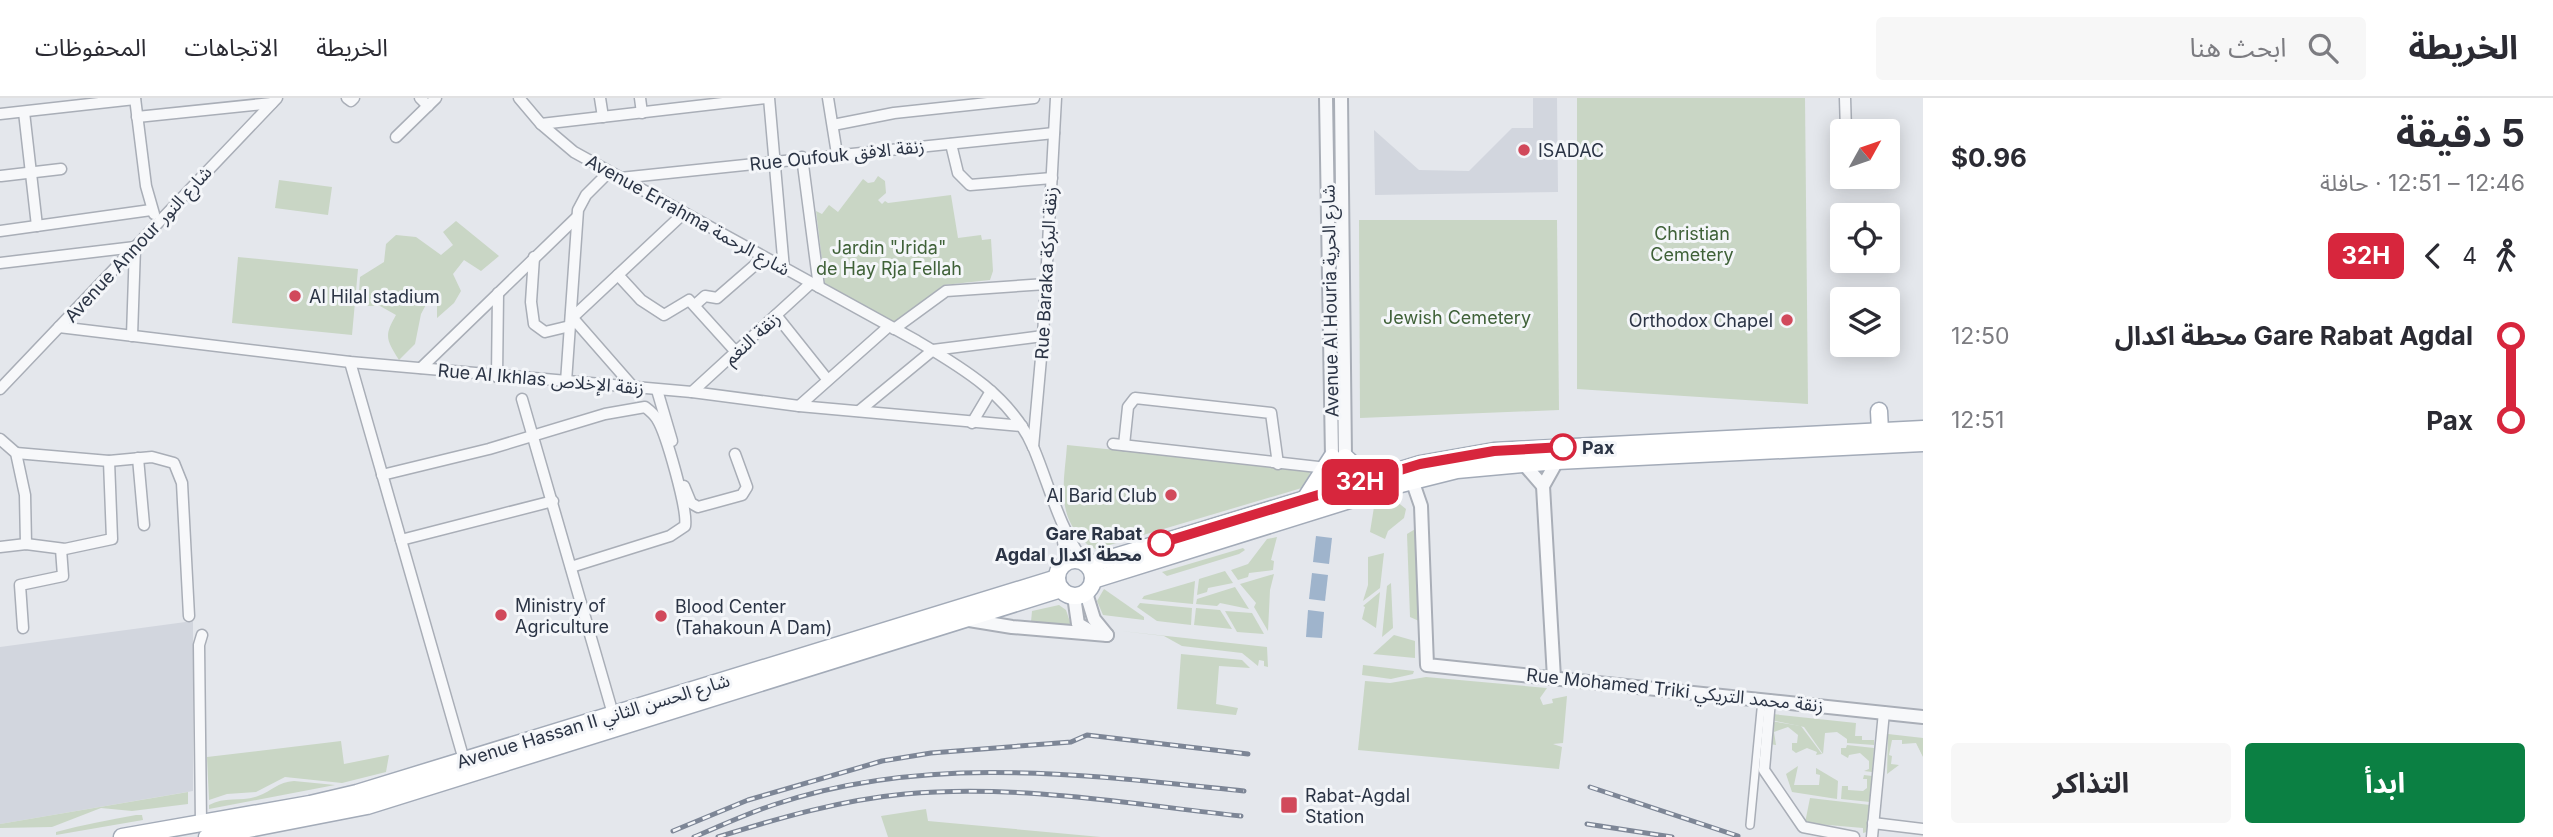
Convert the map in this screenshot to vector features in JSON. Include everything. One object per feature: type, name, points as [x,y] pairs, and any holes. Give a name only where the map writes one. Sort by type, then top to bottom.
[{"type":"main road","points":[[1879,411],[1880,431]]},
{"type":"main road","name":"Avenue Hassan II شارع الحسن الثاني","points":[[204,830],[332,799],[613,714],[1077,581],[1343,495],[1387,474],[1441,459],[1494,451],[1923,429]]},
{"type":"main road","name":"Avenue Hassan II شارع الحسن الثاني","points":[[122,837],[204,830],[367,806],[970,620],[1304,500],[1343,495],[1457,470],[1523,463],[1923,443]]},
{"type":"main road","points":[[1304,500],[1335,460],[1363,472],[1387,474]]},
{"type":"main road","points":[[1066,563],[1077,581]]},
{"type":"street","points":[[348,98],[351,101],[354,98]]},
{"type":"street","points":[[420,98],[428,106]]},
{"type":"street","points":[[396,137],[436,98]]},
{"type":"street","name":"Avenue Errahma شارع الرحمة","points":[[519,98],[541,124],[574,152],[933,350],[991,391],[1022,426],[1033,448],[1077,581]]},
{"type":"street","points":[[600,98],[603,117]]},
{"type":"street","points":[[640,98],[642,113]]},
{"type":"street","points":[[541,124],[767,98],[784,269]]},
{"type":"street","points":[[828,98],[837,154]]},
{"type":"street","points":[[833,125],[894,113],[1034,98]]},
{"type":"street","name":"Rue Baraka زنقة البركة","points":[[1033,448],[1043,336],[1056,98]]},
{"type":"street","name":"Avenue Al Houria شارع الحرية","points":[[1326,98],[1335,460],[1343,495]]},
{"type":"street","name":"Avenue Al Houria شارع الحرية","points":[[1335,460],[1341,98]]},
{"type":"street","points":[[1845,98],[1846,119]]},
{"type":"street","points":[[0,114],[24,112],[50,103],[135,99],[151,210],[159,223]]},
{"type":"street","points":[[136,117],[274,101]]},
{"type":"street","name":"Avenue Annour شارع النور","points":[[0,390],[274,101]]},
{"type":"street","points":[[24,112],[37,226]]},
{"type":"street","name":"Rue Oufouk زنقة الافق","points":[[620,178],[802,157],[1054,133]]},
{"type":"street","points":[[951,144],[958,173],[970,185],[1052,178]]},
{"type":"street","points":[[802,157],[815,285]]},
{"type":"street","points":[[1,176],[61,169]]},
{"type":"street","points":[[566,382],[577,217],[586,195],[609,172]]},
{"type":"street","points":[[0,231],[151,210]]},
{"type":"street","points":[[534,257],[532,320],[537,328],[545,332],[571,320],[684,214]]},
{"type":"street","points":[[421,368],[577,217]]},
{"type":"street","points":[[0,262],[135,247],[132,336]]},
{"type":"street","points":[[695,305],[705,296],[717,298],[763,258]]},
{"type":"street","points":[[618,275],[641,300],[664,315],[685,300],[695,305],[736,352]]},
{"type":"street","points":[[799,406],[827,379],[891,328],[946,292],[1046,284]]},
{"type":"street","name":"زنقة النغم","points":[[692,392],[776,315],[815,285]]},
{"type":"street","points":[[498,293],[498,377]]},
{"type":"street","points":[[776,315],[827,379]]},
{"type":"street","points":[[571,320],[634,388]]},
{"type":"street","name":"Rue Al Ikhlas زنقة الإخلاص","points":[[60,327],[350,362],[692,392],[799,406],[1022,426]]},
{"type":"street","points":[[859,411],[933,350],[1043,336]]},
{"type":"street","points":[[350,362],[464,760]]},
{"type":"street","points":[[657,390],[685,489],[694,506],[716,503],[746,493],[747,487],[735,454]]},
{"type":"street","points":[[972,423],[991,391]]},
{"type":"street","points":[[522,398],[613,714]]},
{"type":"street","points":[[1278,464],[1271,413],[1135,398],[1128,407],[1118,444],[1278,464],[1335,460]]},
{"type":"street","points":[[382,475],[535,436],[605,414],[645,407],[657,419],[679,487],[686,520],[679,533],[571,567]]},
{"type":"street","points":[[0,439],[16,453],[109,461],[168,459],[178,467],[186,531],[189,616]]},
{"type":"street","points":[[16,453],[25,495],[26,544]]},
{"type":"street","points":[[138,458],[144,525]]},
{"type":"street","points":[[0,547],[26,544],[61,549],[112,539],[109,461]]},
{"type":"street","points":[[1554,678],[1543,486],[1558,461]]},
{"type":"street","points":[[1523,463],[1543,486]]},
{"type":"street","name":"Rue Mohamed Triki زنقة محمد التريكي","points":[[1412,480],[1421,506],[1426,665],[1766,705],[1923,717]]},
{"type":"street","points":[[401,540],[553,501]]},
{"type":"street","name":"Avenue Errahma شارع الرحمة","points":[[1060,523],[1066,563]]},
{"type":"street","points":[[23,628],[20,585],[63,576],[61,549]]},
{"type":"street","points":[[970,620],[1013,627],[1107,635],[1080,627],[1077,581]]},
{"type":"street","points":[[202,635],[198,645],[198,746],[204,830]]},
{"type":"street","points":[[1750,825],[1766,705]]},
{"type":"street","points":[[1766,705],[1763,762],[1767,777],[1803,827],[1854,837]]},
{"type":"street","points":[[1872,837],[1884,712]]},
{"type":"street","points":[[1873,823],[1923,829]]},
{"type":"shaded area","name":"ISADAC","points":[[1533,98],[1557,98],[1558,192],[1375,195],[1374,130],[1419,170],[1469,171],[1512,128],[1533,128]]},
{"type":"shaded area","points":[[193,621],[193,791],[0,824],[0,647]]},
{"type":"green space","name":"Christian Cemetery","points":[[1577,98],[1805,98],[1808,404],[1577,389]]},
{"type":"green space","name":"Jardin \"Jrida\" de Hay Rja Fellah","points":[[878,176],[885,181],[886,193],[878,200],[882,204],[885,201],[888,203],[951,195],[958,238],[981,235],[982,240],[991,239],[993,271],[990,280],[944,285],[894,322],[825,285],[816,211],[822,214],[829,205],[838,212],[863,179],[868,183],[874,182]]},
{"type":"green space","points":[[279,180],[332,187],[328,215],[275,208]]},
{"type":"green space","name":"Jewish Cemetery","points":[[1359,220],[1557,220],[1559,410],[1360,418]]},
{"type":"green space","points":[[456,221],[499,256],[481,271],[464,260],[453,274],[461,291],[454,303],[437,318],[437,304],[429,299],[421,314],[415,344],[399,360],[388,338],[396,315],[380,306],[358,306],[360,277],[384,262],[386,244],[396,235],[416,237],[441,255],[453,245],[443,232]]},
{"type":"green space","name":"Al Hilal stadium","points":[[238,257],[358,269],[352,335],[232,323]]},
{"type":"green space","name":"Al Barid Club","points":[[1067,445],[1311,470],[1305,487],[1096,549],[1088,545],[1067,515],[1064,481]]},
{"type":"green space","points":[[1396,501],[1406,509],[1404,518],[1388,531],[1385,539],[1370,532],[1374,507]]},
{"type":"green space","points":[[1417,528],[1419,621],[1410,617],[1407,534]]},
{"type":"green space","points":[[1277,537],[1271,560],[1274,561],[1273,570],[1249,573],[1248,577],[1238,580],[1231,570],[1248,564],[1267,539]]},
{"type":"green space","points":[[1243,548],[1245,550],[1239,554],[1167,576],[1162,572]]},
{"type":"green space","points":[[1384,553],[1380,588],[1363,601],[1368,585],[1368,557]]},
{"type":"green space","points":[[1225,571],[1233,583],[1208,588],[1207,592],[1197,595],[1199,579]]},
{"type":"green space","points":[[1274,574],[1270,590],[1268,631],[1254,607],[1256,603],[1240,584]]},
{"type":"green space","points":[[1195,581],[1193,604],[1142,599],[1144,596]]},
{"type":"green space","points":[[1391,583],[1393,628],[1382,637],[1387,586]]},
{"type":"green space","points":[[1235,587],[1249,609],[1220,603],[1217,606],[1196,604],[1197,599]]},
{"type":"green space","points":[[1104,589],[1144,617],[1144,620],[1103,615],[1097,601]]},
{"type":"green space","points":[[1380,592],[1376,628],[1362,619],[1363,606]]},
{"type":"green space","points":[[1140,603],[1192,608],[1191,625],[1157,621],[1137,607]]},
{"type":"green space","points":[[1059,605],[1066,610],[1071,625],[1031,622],[1032,611]]},
{"type":"green space","points":[[1196,608],[1220,610],[1232,629],[1194,625]]},
{"type":"green space","points":[[1225,611],[1252,613],[1264,634],[1237,632]]},
{"type":"green space","points":[[1121,631],[1267,647],[1268,667],[1264,666],[1264,661],[1259,660],[1258,666],[1242,653],[1182,646],[1164,636]]},
{"type":"green space","points":[[1394,635],[1415,641],[1415,658],[1373,654]]},
{"type":"green space","points":[[1181,654],[1242,660],[1250,668],[1219,666],[1216,704],[1238,708],[1236,715],[1177,709]]},
{"type":"green space","points":[[1363,665],[1414,671],[1413,674],[1391,679],[1362,675]]},
{"type":"green space","points":[[1426,677],[1547,688],[1540,698],[1543,705],[1553,703],[1552,699],[1567,696],[1563,743],[1553,744],[1562,747],[1559,769],[1358,750],[1365,681],[1390,683]]},
{"type":"green space","points":[[1772,714],[1856,723],[1855,736],[1862,736],[1862,740],[1874,740],[1874,745],[1847,743],[1847,739],[1837,732],[1825,733],[1823,754],[1804,727],[1771,720]]},
{"type":"green space","points":[[1771,721],[1801,726],[1822,754],[1816,755],[1817,752],[1807,748],[1796,753],[1792,750],[1792,743],[1797,743],[1798,735],[1788,727],[1774,732],[1776,745],[1769,744]]},
{"type":"green space","points":[[1888,734],[1923,738],[1923,757],[1916,743],[1902,744],[1902,740],[1892,740],[1889,755],[1892,756],[1891,764],[1899,765],[1887,774]]},
{"type":"green space","points":[[341,741],[344,764],[389,755],[386,772],[342,783],[285,777],[256,792],[227,794],[209,800],[207,757]]},
{"type":"green space","points":[[1847,745],[1874,748],[1872,772],[1864,771],[1869,769],[1869,761],[1860,753],[1849,755],[1848,758],[1841,754],[1841,748],[1846,748]]},
{"type":"green space","points":[[1798,766],[1794,785],[1819,785],[1820,775],[1816,774],[1816,768],[1838,781],[1837,799],[1792,792],[1786,774]]},
{"type":"green space","points":[[1864,775],[1872,776],[1870,802],[1841,799],[1842,786],[1848,786],[1848,790],[1863,791],[1867,788]]},
{"type":"green space","points":[[294,781],[335,785],[209,809],[209,805],[215,802],[252,798]]},
{"type":"green space","points":[[188,792],[188,804],[132,811],[101,808],[52,827],[0,828],[0,824]]},
{"type":"green space","points":[[1810,798],[1870,805],[1867,832],[1863,833],[1863,828],[1805,823]]},
{"type":"green space","points":[[926,809],[928,821],[1101,837],[888,837],[881,816]]},
{"type":"green space","points":[[142,815],[143,820],[56,835],[56,832],[66,829]]},
{"type":"water","points":[[1316,536],[1332,538],[1329,564],[1313,562]]},
{"type":"water","points":[[1312,573],[1328,575],[1325,601],[1309,599]]},
{"type":"water","points":[[1308,610],[1324,612],[1322,638],[1306,637]]},
{"type":"railway","points":[[673,831],[748,800],[882,761],[931,753],[1071,742],[1087,735],[1248,754]]},
{"type":"railway","points":[[694,837],[773,805],[831,789],[889,779],[948,774],[1007,772],[1066,775],[1244,791]]},
{"type":"railway","points":[[1590,787],[1738,836]]},
{"type":"railway","points":[[718,837],[834,805],[905,794],[948,792],[1032,793],[1241,816]]},
{"type":"railway","points":[[1587,824],[1672,837]]},
{"type":"bus line","name":"32H","points":[[1161,543],[1420,464],[1494,451],[1563,447]]},
{"type":"place","name":"ISADAC","points":[[1524,150]]},
{"type":"place","name":"Al Hilal stadium","points":[[295,296]]},
{"type":"place","name":"Orthodox Chapel","points":[[1787,320]]},
{"type":"place","name":"Pax","points":[[1563,447]]},
{"type":"place","name":"Al Barid Club","points":[[1171,495]]},
{"type":"place","name":"Gare Rabat Agdal محطة اكدال","points":[[1161,543]]},
{"type":"place","name":"Ministry of Agriculture","points":[[501,615]]},
{"type":"place","name":"Blood Center (Tahakoun A Dam)","points":[[661,616]]},
{"type":"place","name":"Rabat-Agdal Station","points":[[1289,805]]}]
